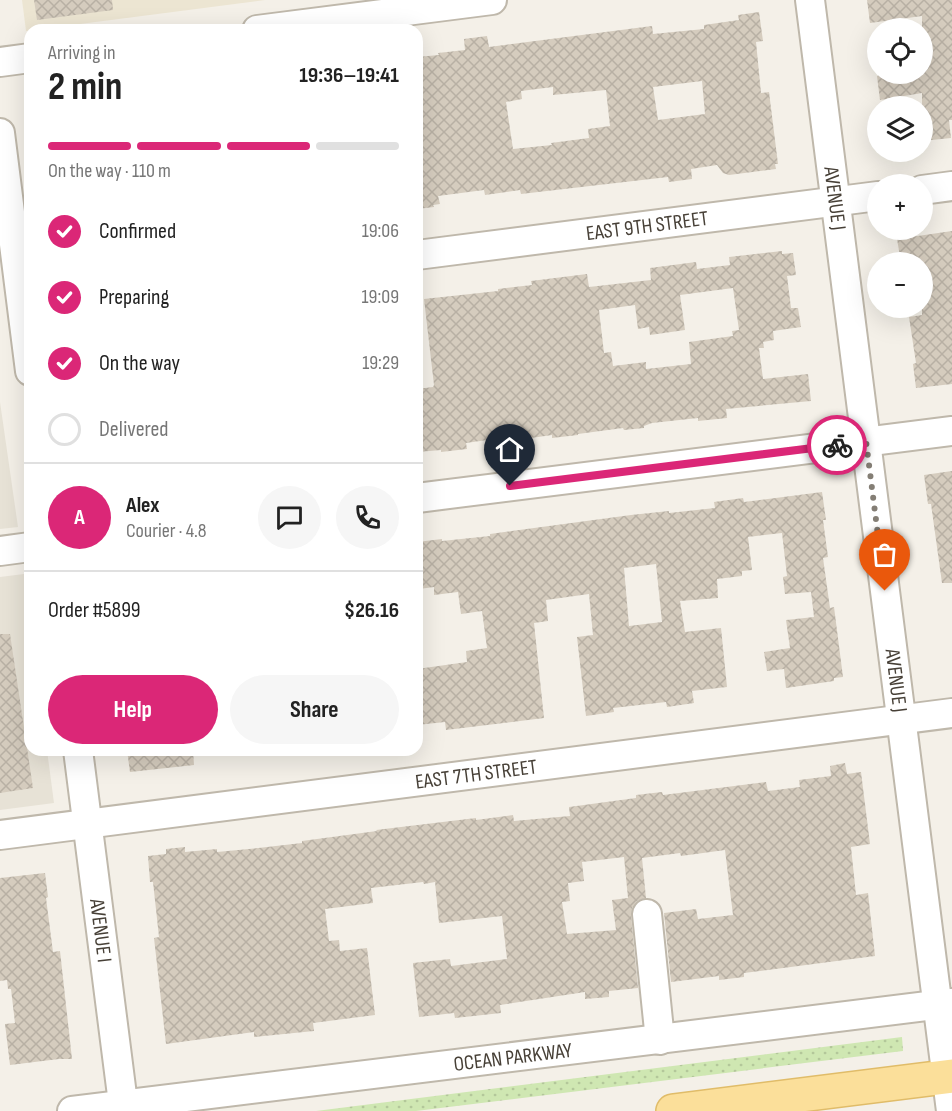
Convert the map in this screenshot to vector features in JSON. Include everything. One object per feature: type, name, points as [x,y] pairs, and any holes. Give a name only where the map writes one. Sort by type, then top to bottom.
[{"type":"main road","points":[[673,1111],[950,1076]]},
{"type":"street","points":[[271,24],[299,12],[492,0]]},
{"type":"street","name":"AVENUE J","points":[[810,0],[901,719],[945,1004],[951,1111]]},
{"type":"street","points":[[0,62],[24,59]]},
{"type":"street","points":[[0,133],[17,306],[24,340]]},
{"type":"street","points":[[933,189],[952,186]]},
{"type":"street","name":"EAST 9TH STREET","points":[[423,254],[867,197]]},
{"type":"street","points":[[423,497],[952,430]]},
{"type":"street","points":[[0,551],[24,548]]},
{"type":"street","name":"EAST 7TH STREET","points":[[0,835],[952,713]]},
{"type":"street","name":"AVENUE I","points":[[79,756],[124,1108]]},
{"type":"street","points":[[647,914],[660,1040]]},
{"type":"street","name":"OCEAN PARKWAY","points":[[72,1111],[124,1108],[945,1004]]},
{"type":"shaded area","points":[[22,0],[265,0],[80,24],[25,24]]},
{"type":"shaded area","points":[[0,402],[18,527],[0,529]]},
{"type":"shaded area","points":[[24,574],[24,756],[48,756],[54,803],[0,810],[0,577]]},
{"type":"green space","points":[[902,1037],[903,1051],[416,1111],[316,1111]]},
{"type":"building","points":[[34,0],[112,0],[113,10],[37,20]]},
{"type":"building","points":[[867,0],[952,0],[952,120],[949,120],[951,138],[933,140],[933,96],[922,96],[922,93],[880,96],[878,84],[933,84],[933,18],[922,18],[922,16],[869,18]]},
{"type":"building","points":[[759,12],[763,41],[756,42],[761,93],[769,92],[778,164],[775,164],[776,169],[729,175],[723,173],[717,165],[691,169],[692,179],[669,182],[668,177],[521,194],[520,190],[485,195],[484,190],[438,196],[440,204],[423,208],[423,56],[465,50],[464,39],[487,36],[489,47],[652,26],[653,34],[704,29],[704,25],[739,20],[738,15]],"holes":[[[702,81],[705,114],[658,120],[653,87]],[[553,87],[553,95],[606,90],[610,126],[588,129],[589,138],[513,149],[506,102],[522,99],[521,91]]]},
{"type":"building","points":[[952,231],[952,384],[916,388],[913,364],[916,363],[909,318],[933,318],[933,252],[899,252],[897,240],[933,240],[933,234]]},
{"type":"building","points":[[782,251],[782,254],[793,253],[796,275],[787,276],[791,308],[798,308],[801,327],[773,331],[774,340],[763,342],[764,348],[759,348],[763,379],[808,374],[811,401],[726,409],[727,418],[698,421],[698,418],[652,423],[644,428],[624,430],[623,428],[552,438],[552,435],[517,440],[516,436],[466,443],[467,449],[423,452],[423,388],[434,385],[424,299],[498,291],[498,289],[532,285],[531,281],[587,274],[589,287],[651,280],[650,268],[696,262],[697,269],[730,265],[729,257]],"holes":[[[733,288],[739,330],[732,331],[733,336],[689,342],[691,364],[646,369],[646,362],[613,366],[611,352],[604,353],[599,310],[635,305],[638,329],[649,327],[650,335],[685,330],[680,295]]]},
{"type":"building","points":[[952,471],[952,583],[942,583],[931,504],[928,504],[924,475]]},
{"type":"building","points":[[822,492],[828,557],[823,558],[830,608],[834,607],[843,677],[834,678],[834,681],[786,688],[784,669],[767,671],[764,652],[790,648],[786,620],[814,617],[811,592],[785,594],[783,577],[787,576],[782,533],[748,537],[752,570],[742,571],[742,576],[717,579],[718,598],[680,601],[685,632],[721,628],[727,687],[692,691],[694,703],[667,707],[666,702],[613,708],[614,712],[586,716],[577,637],[593,635],[589,594],[546,600],[548,621],[534,623],[544,718],[446,730],[445,722],[423,724],[423,668],[467,662],[466,651],[487,648],[482,611],[461,614],[458,592],[434,595],[434,587],[423,588],[423,541],[490,536],[490,534],[631,515],[715,508],[714,502],[743,498],[744,502]],"holes":[[[656,564],[662,622],[629,626],[624,568]]]},
{"type":"building","points":[[0,634],[10,634],[24,728],[24,756],[28,756],[33,788],[0,793]]},
{"type":"building","points":[[128,756],[193,756],[194,765],[130,772]]},
{"type":"building","points":[[845,763],[847,774],[861,772],[870,844],[851,847],[856,895],[868,893],[875,956],[744,973],[744,977],[719,980],[719,976],[671,982],[664,913],[696,909],[698,919],[733,915],[725,850],[642,858],[646,898],[637,901],[632,908],[631,915],[638,988],[609,991],[609,997],[585,999],[585,992],[500,1005],[501,1013],[455,1018],[454,1013],[419,1017],[413,963],[450,959],[451,966],[507,959],[502,916],[439,923],[435,882],[371,888],[373,903],[325,909],[329,941],[339,940],[340,951],[367,948],[375,1015],[313,1023],[314,1031],[254,1037],[254,1032],[166,1044],[154,938],[159,937],[148,856],[166,854],[166,849],[185,847],[185,852],[217,849],[217,852],[249,849],[476,818],[476,820],[513,815],[514,821],[570,816],[569,807],[662,792],[663,795],[766,782],[768,791],[800,787],[799,780],[831,776],[830,766]],"holes":[[[624,857],[628,898],[612,900],[616,930],[567,934],[562,902],[570,901],[568,883],[584,881],[582,862]]]},
{"type":"building","points":[[45,873],[53,952],[60,951],[72,1059],[10,1065],[5,1024],[15,1023],[11,989],[8,989],[7,980],[0,981],[0,878]]},
{"type":"way so far","points":[[837,445],[866,441],[885,591]]},
{"type":"route","points":[[510,486],[837,445]]}]
